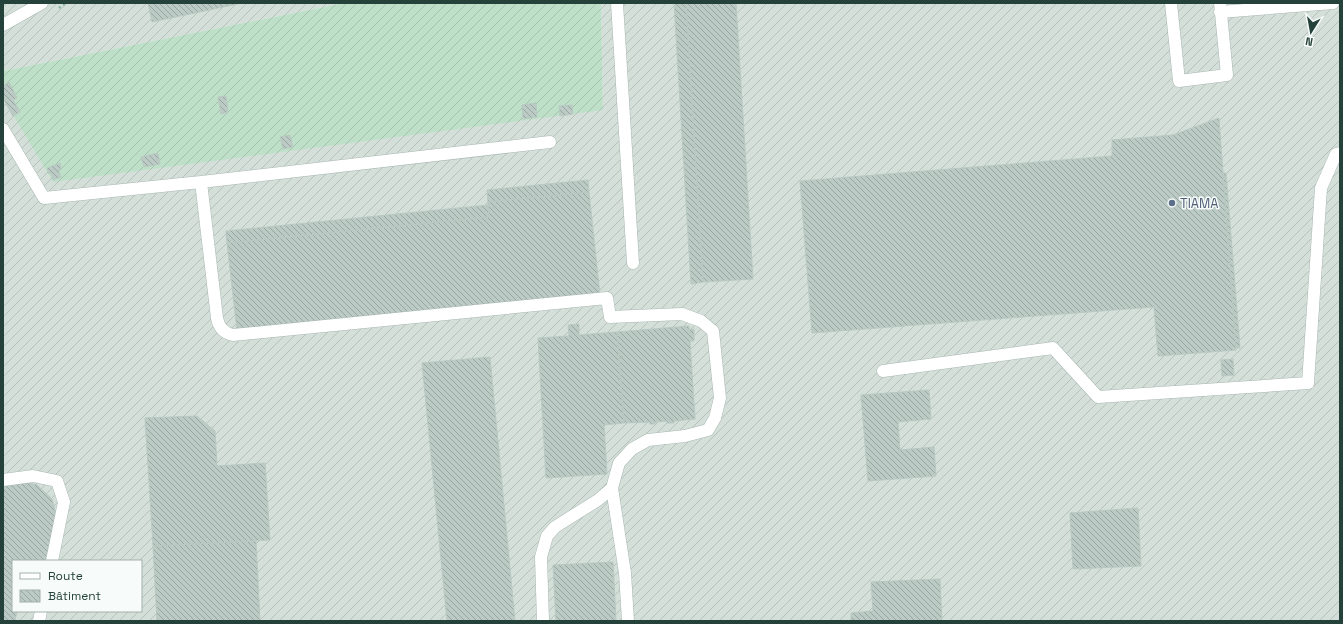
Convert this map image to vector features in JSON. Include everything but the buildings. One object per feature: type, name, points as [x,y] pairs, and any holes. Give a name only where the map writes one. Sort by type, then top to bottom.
[{"type":"street","points":[[3,25],[42,3]]},
{"type":"street","points":[[617,3],[633,263]]},
{"type":"street","points":[[1171,3],[1179,81],[1227,75],[1220,7],[1333,3]]},
{"type":"street","points":[[3,129],[44,198],[201,182],[550,142]]},
{"type":"street","points":[[883,371],[1052,348],[1098,397],[1308,383],[1321,188],[1336,154],[1340,154]]},
{"type":"street","points":[[201,182],[216,318],[219,326],[227,334],[234,335],[607,298],[610,318],[682,314],[701,321],[713,331],[720,398],[715,418],[708,430],[685,436],[648,440],[632,449],[619,463],[612,488],[625,573],[628,621]]},
{"type":"street","points":[[3,480],[33,476],[56,481],[64,502],[52,560]]},
{"type":"street","points":[[544,621],[541,558],[548,536],[554,527],[598,500],[612,488]]},
{"type":"shaded area","points":[[3,3],[344,3],[3,71]]},
{"type":"shaded area","points":[[601,3],[1340,3],[1340,621],[3,621],[3,98],[603,110]]},
{"type":"green space","points":[[344,3],[601,3],[603,110],[53,182],[3,98],[3,71]]},
{"type":"place","name":"TIAMA","points":[[1172,203]]}]
